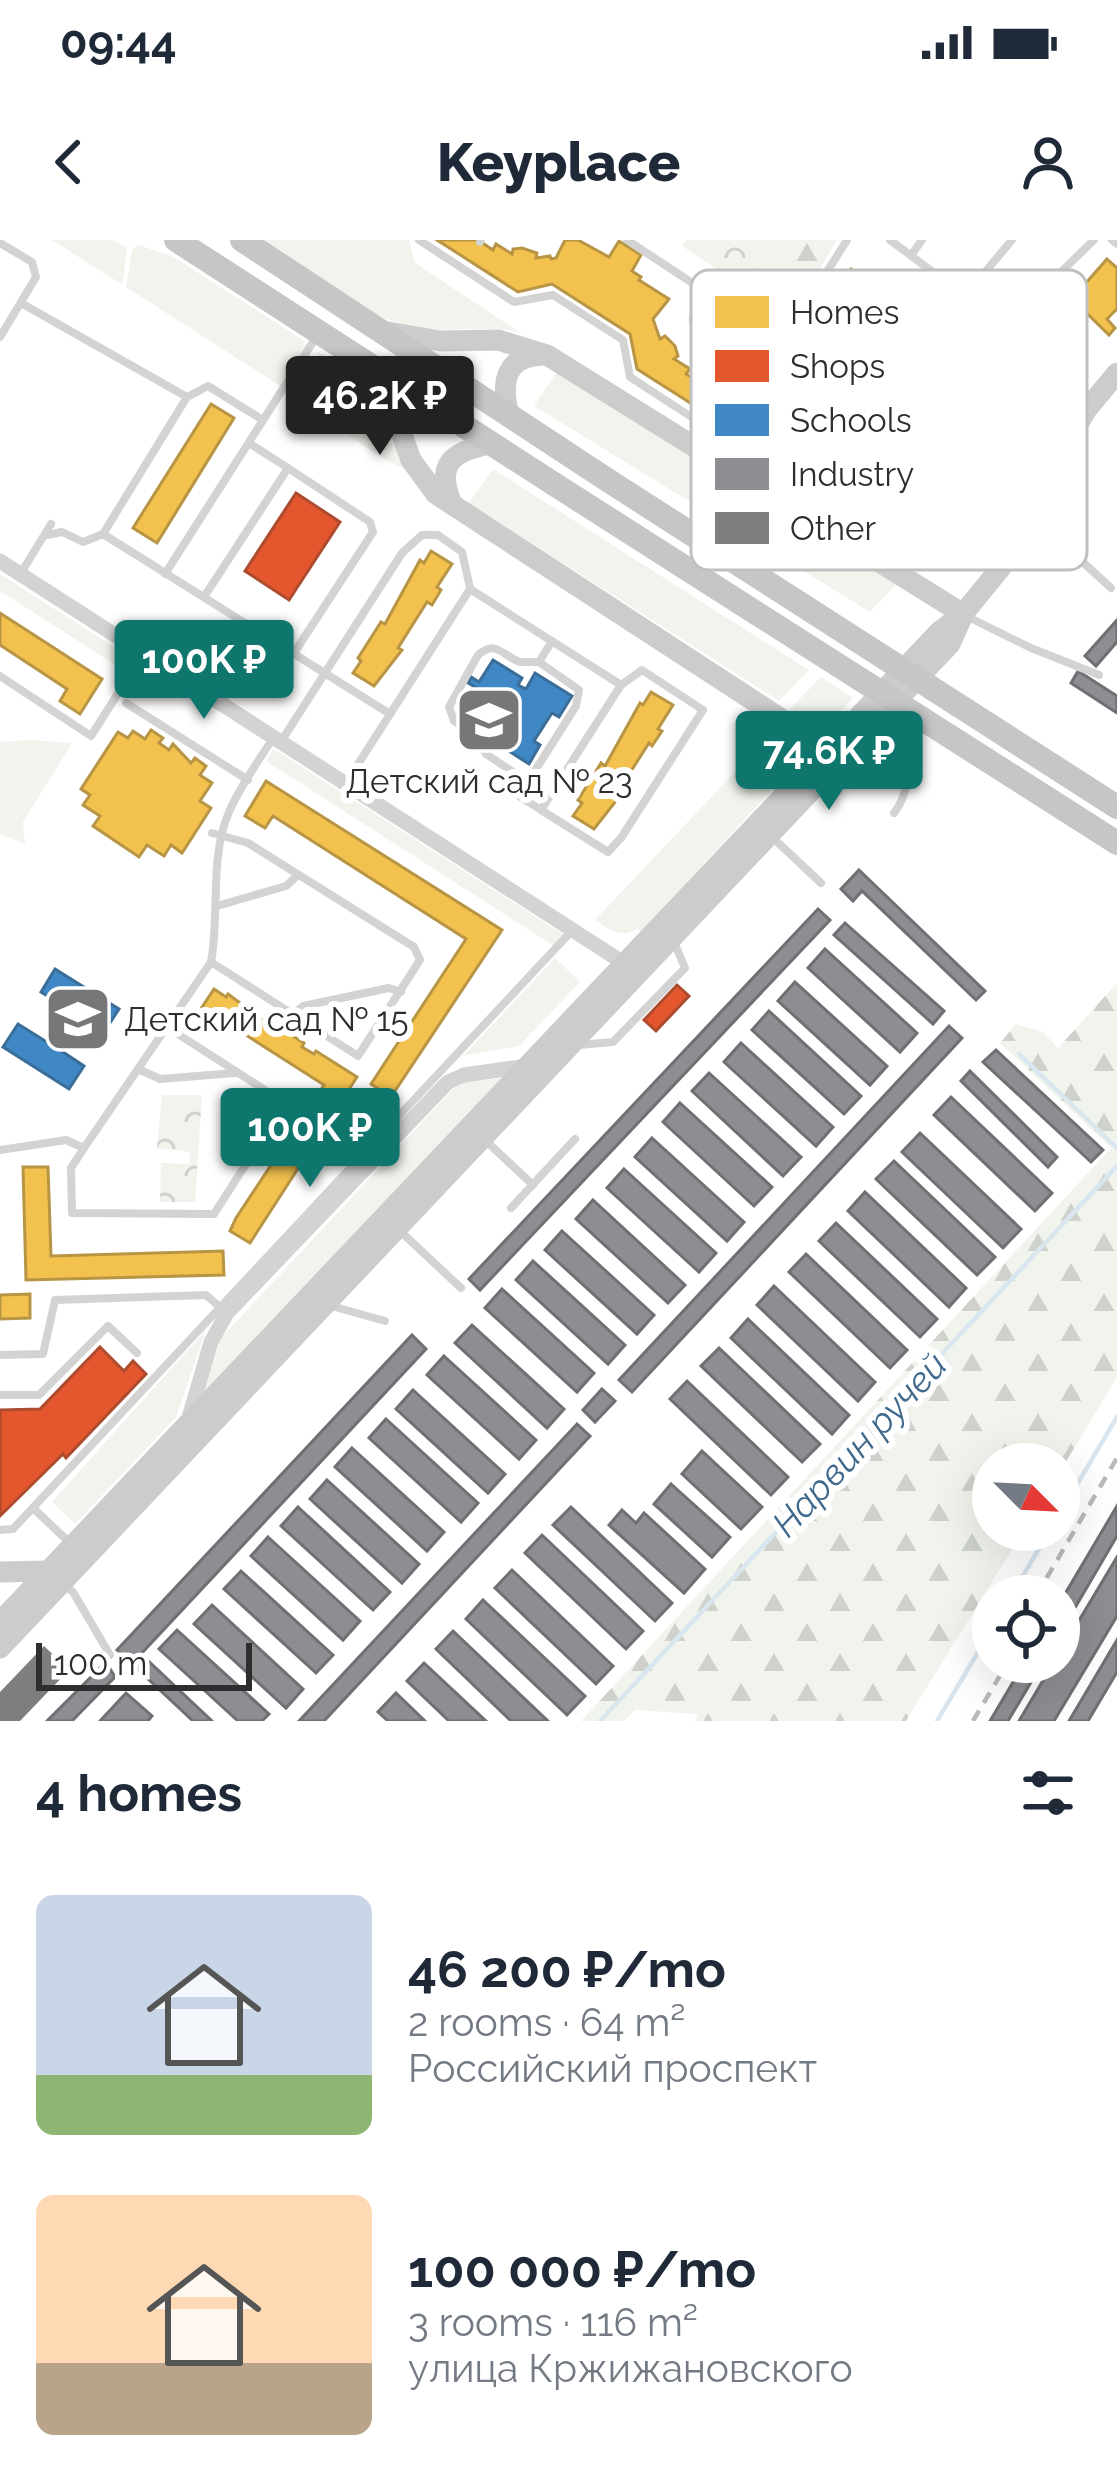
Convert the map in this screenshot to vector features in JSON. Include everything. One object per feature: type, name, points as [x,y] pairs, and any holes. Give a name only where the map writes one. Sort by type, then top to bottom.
[{"type":"main road","points":[[176,240],[1117,843]]},
{"type":"main road","points":[[242,240],[691,533]]},
{"type":"main road","points":[[749,570],[1117,807]]},
{"type":"street","points":[[382,331],[440,341],[498,340],[547,355],[691,445]]},
{"type":"street","points":[[517,421],[504,398],[506,373],[522,357],[547,355]]},
{"type":"street","points":[[364,361],[394,412],[422,478],[452,505],[836,753]]},
{"type":"street","points":[[1087,409],[1117,374]]},
{"type":"street","points":[[452,505],[445,481],[451,460],[460,452],[500,449]]},
{"type":"street","points":[[0,561],[633,969]]},
{"type":"street","points":[[892,570],[963,614]]},
{"type":"street","points":[[836,753],[899,698],[950,644],[963,614],[998,570]]},
{"type":"street","points":[[0,1648],[55,1576],[72,1545],[188,1422],[571,1046],[633,969],[836,753],[939,632],[963,614]]},
{"type":"street","points":[[477,1134],[530,1065],[633,969]]},
{"type":"street","points":[[188,1422],[224,1311],[448,1082],[464,1075],[530,1065]]},
{"type":"street","points":[[0,1622],[55,1576],[327,1305],[392,1223]]},
{"type":"street","points":[[0,1572],[55,1576]]},
{"type":"lane","points":[[419,240],[466,264],[514,302],[554,295],[623,340],[630,376],[691,416]]},
{"type":"lane","points":[[828,270],[847,240]]},
{"type":"lane","points":[[890,240],[928,270]]},
{"type":"lane","points":[[912,254],[922,240]]},
{"type":"lane","points":[[987,270],[1012,240]]},
{"type":"lane","points":[[1064,270],[1094,240]]},
{"type":"lane","points":[[631,241],[691,282]]},
{"type":"lane","points":[[0,243],[32,262],[36,277],[0,337]]},
{"type":"lane","points":[[21,303],[187,397]]},
{"type":"lane","points":[[165,574],[320,332]]},
{"type":"lane","points":[[47,536],[62,532],[83,542],[103,534],[187,397],[208,386],[263,420]]},
{"type":"lane","points":[[248,443],[370,522],[373,532],[294,653]]},
{"type":"lane","points":[[204,597],[288,469]]},
{"type":"lane","points":[[20,574],[51,524]]},
{"type":"lane","points":[[167,1027],[285,1103],[214,1214],[72,1213],[71,1168],[211,962],[217,834],[248,780],[326,673],[402,553],[430,532],[462,552],[470,589],[346,783]]},
{"type":"lane","points":[[103,534],[390,714]]},
{"type":"lane","points":[[1087,566],[1111,588]]},
{"type":"lane","points":[[470,589],[621,685]]},
{"type":"lane","points":[[963,614],[1030,648],[1100,675]]},
{"type":"lane","points":[[538,662],[552,640]]},
{"type":"lane","points":[[528,782],[486,754],[477,735],[454,721],[449,706],[486,649],[500,649],[520,662],[538,662],[575,685],[579,697],[528,782],[519,796],[608,852],[704,710],[643,670],[621,685],[542,810]]},
{"type":"lane","points":[[1,678],[89,740],[144,653]]},
{"type":"lane","points":[[894,813],[905,794],[908,771],[899,698]]},
{"type":"lane","points":[[126,703],[248,780]]},
{"type":"lane","points":[[764,829],[790,861],[821,883]]},
{"type":"lane","points":[[211,962],[358,1056],[420,960],[414,947],[248,843],[217,834]]},
{"type":"lane","points":[[217,906],[286,886],[298,875]]},
{"type":"lane","points":[[571,1046],[613,1042],[685,968],[666,933]]},
{"type":"lane","points":[[0,1529],[13,1529],[224,1311],[567,936]]},
{"type":"lane","points":[[293,1014],[303,1006],[389,988],[401,992]]},
{"type":"lane","points":[[138,1070],[160,1079],[239,1073]]},
{"type":"lane","points":[[477,1134],[533,1185]]},
{"type":"lane","points":[[512,1208],[575,1139]]},
{"type":"lane","points":[[0,1150],[66,1140],[84,1148]]},
{"type":"lane","points":[[392,1223],[461,1288]]},
{"type":"lane","points":[[0,1355],[43,1354],[55,1300],[206,1295],[224,1311]]},
{"type":"lane","points":[[327,1305],[385,1321]]},
{"type":"lane","points":[[0,1395],[39,1395],[108,1326],[137,1353]]},
{"type":"lane","points":[[33,1508],[72,1545]]},
{"type":"lane","points":[[55,1576],[73,1592],[110,1654]]},
{"type":"green space","points":[[52,240],[114,240],[127,248],[123,281],[121,284]]},
{"type":"green space","points":[[263,240],[409,240],[415,263],[521,333],[423,328],[391,321],[353,302]]},
{"type":"green space","points":[[686,240],[768,240],[749,270],[719,270],[682,246]]},
{"type":"green space","points":[[768,240],[837,240],[819,270],[749,270]]},
{"type":"green space","points":[[138,245],[172,256],[303,340],[305,345],[280,386],[126,287],[132,250]]},
{"type":"green space","points":[[319,352],[356,378],[378,401],[409,470],[368,448],[291,394]]},
{"type":"green space","points":[[557,372],[691,456],[691,502],[534,406]]},
{"type":"green space","points":[[493,469],[809,670],[779,701],[469,503]]},
{"type":"green space","points":[[801,570],[874,570],[896,584],[870,612]]},
{"type":"green space","points":[[0,574],[130,657],[125,671],[0,591]]},
{"type":"green space","points":[[821,677],[853,698],[830,719],[817,723],[789,710]]},
{"type":"green space","points":[[0,742],[72,743],[23,822],[25,844],[0,834]]},
{"type":"green space","points":[[274,749],[564,935],[554,946],[266,761]]},
{"type":"green space","points":[[753,753],[782,779],[641,932],[615,932],[595,920]]},
{"type":"green space","points":[[555,958],[580,982],[519,1046],[463,1056]]},
{"type":"green space","points":[[1117,983],[1117,1377],[1077,1443],[972,1443],[972,1551],[1011,1551],[996,1575],[972,1575],[972,1614],[906,1721],[695,1721],[698,1714],[635,1710],[624,1721],[581,1721],[1111,1148],[1000,1043],[1016,1024],[1043,1032],[1058,1048]]},
{"type":"green space","points":[[502,1078],[204,1392],[221,1338],[454,1088]]},
{"type":"green space","points":[[162,1095],[202,1095],[195,1202],[160,1202],[161,1163],[189,1164],[190,1152],[157,1148]]},
{"type":"green space","points":[[206,1330],[176,1417],[75,1524],[52,1502]]},
{"type":"building: Homes","points":[[437,240],[478,240],[493,250],[496,244],[512,254],[513,249],[522,248],[537,253],[536,258],[551,259],[565,240],[578,240],[609,257],[619,241],[641,255],[632,271],[669,299],[653,319],[660,339],[665,336],[675,346],[678,356],[674,359],[690,369],[686,374],[691,377],[691,403],[637,369],[630,334],[552,284],[518,292]]},
{"type":"building: Homes","points":[[1107,259],[1117,268],[1117,309],[1107,319],[1115,328],[1109,335],[1087,313],[1087,282]]},
{"type":"building: Homes","points":[[211,404],[234,418],[157,543],[133,528]]},
{"type":"building: Homes","points":[[431,551],[452,564],[432,605],[427,602],[398,648],[402,650],[374,686],[353,673],[361,661],[358,658],[381,622],[385,624],[420,560],[424,563]]},
{"type":"building: Homes","points":[[0,613],[102,679],[80,714],[60,701],[67,689],[0,645]]},
{"type":"building: Homes","points":[[651,692],[673,705],[658,729],[662,731],[652,746],[649,743],[619,790],[623,792],[594,829],[573,816],[582,803],[578,800]]},
{"type":"building: Homes","points":[[151,730],[169,750],[173,744],[191,763],[195,758],[206,766],[200,775],[212,783],[200,801],[211,808],[182,853],[171,845],[164,856],[147,845],[139,857],[93,826],[100,816],[83,805],[90,795],[81,789],[118,732],[128,738],[133,731],[145,739]]},
{"type":"building: Homes","points":[[266,781],[502,930],[391,1097],[371,1084],[466,939],[273,816],[265,828],[245,816]]},
{"type":"building: Homes","points":[[214,989],[357,1077],[250,1243],[230,1231],[236,1218],[324,1085],[202,1007]]},
{"type":"building: Homes","points":[[23,1167],[48,1167],[51,1256],[223,1251],[224,1275],[26,1280]]},
{"type":"building: Homes","points":[[30,1294],[30,1318],[0,1319],[0,1295]]},
{"type":"building: Shops","points":[[296,493],[340,522],[289,600],[245,571]]},
{"type":"building: Shops","points":[[677,985],[689,996],[656,1031],[644,1020]]},
{"type":"building: Shops","points":[[100,1347],[124,1371],[133,1361],[146,1374],[66,1458],[63,1454],[0,1516],[0,1410],[40,1409]]},
{"type":"building: Schools","points":[[493,660],[522,678],[518,685],[526,689],[535,673],[572,696],[559,717],[552,713],[534,741],[540,745],[529,764],[493,741],[501,727],[494,723],[490,729],[460,711],[475,687],[468,683],[471,677],[479,682]]},
{"type":"building: Schools","points":[[55,969],[119,1009],[104,1032],[84,1020],[63,1052],[84,1066],[69,1089],[3,1047],[18,1024],[50,1044],[71,1011],[41,992]]},
{"type":"building: Industry","points":[[1117,620],[1117,642],[1096,666],[1085,656]]},
{"type":"building: Industry","points":[[1078,671],[1117,696],[1117,713],[1071,683]]},
{"type":"building: Industry","points":[[859,870],[985,991],[976,1000],[862,891],[853,901],[841,889]]},
{"type":"building: Industry","points":[[818,909],[830,920],[480,1290],[469,1279]]},
{"type":"building: Industry","points":[[845,923],[944,1011],[933,1024],[834,935]]},
{"type":"building: Industry","points":[[825,949],[917,1033],[900,1052],[808,968]]},
{"type":"building: Industry","points":[[795,982],[887,1066],[870,1085],[778,1001]]},
{"type":"building: Industry","points":[[769,1011],[861,1096],[844,1114],[752,1030]]},
{"type":"building: Industry","points":[[949,1026],[962,1038],[632,1392],[619,1380]]},
{"type":"building: Industry","points":[[741,1043],[833,1127],[816,1146],[724,1062]]},
{"type":"building: Industry","points":[[996,1050],[1103,1150],[1091,1162],[983,1062]]},
{"type":"building: Industry","points":[[970,1071],[1057,1157],[1048,1167],[961,1081]]},
{"type":"building: Industry","points":[[709,1073],[801,1157],[783,1176],[692,1091]]},
{"type":"building: Industry","points":[[951,1097],[1052,1193],[1035,1211],[934,1115]]},
{"type":"building: Industry","points":[[680,1103],[772,1187],[754,1206],[663,1122]]},
{"type":"building: Industry","points":[[920,1133],[1021,1229],[1003,1248],[902,1152]]},
{"type":"building: Industry","points":[[652,1138],[744,1222],[727,1241],[635,1157]]},
{"type":"building: Industry","points":[[894,1161],[995,1257],[977,1275],[876,1179]]},
{"type":"building: Industry","points":[[624,1169],[716,1253],[699,1272],[607,1188]]},
{"type":"building: Industry","points":[[865,1192],[966,1288],[949,1307],[848,1211]]},
{"type":"building: Industry","points":[[593,1200],[685,1285],[668,1303],[576,1219]]},
{"type":"building: Industry","points":[[836,1223],[937,1319],[920,1337],[819,1241]]},
{"type":"building: Industry","points":[[562,1231],[654,1315],[637,1334],[545,1250]]},
{"type":"building: Industry","points":[[806,1254],[907,1350],[890,1368],[789,1272]]},
{"type":"building: Industry","points":[[533,1261],[625,1345],[608,1364],[516,1280]]},
{"type":"building: Industry","points":[[774,1286],[875,1382],[858,1401],[757,1305]]},
{"type":"building: Industry","points":[[502,1289],[594,1373],[577,1392],[485,1308]]},
{"type":"building: Industry","points":[[748,1319],[849,1415],[832,1434],[731,1338]]},
{"type":"building: Industry","points":[[472,1325],[564,1409],[547,1428],[455,1343]]},
{"type":"building: Industry","points":[[412,1335],[426,1349],[141,1654],[212,1721],[193,1721],[117,1650]]},
{"type":"building: Industry","points":[[719,1348],[820,1444],[802,1462],[701,1366]]},
{"type":"building: Industry","points":[[444,1356],[536,1440],[519,1459],[427,1375]]},
{"type":"building: Industry","points":[[687,1381],[788,1477],[771,1495],[670,1399]]},
{"type":"building: Industry","points":[[602,1389],[615,1401],[595,1422],[583,1410]]},
{"type":"building: Industry","points":[[413,1390],[505,1474],[488,1493],[396,1409]]},
{"type":"building: Industry","points":[[386,1419],[478,1503],[461,1522],[369,1438]]},
{"type":"building: Industry","points":[[577,1424],[590,1436],[324,1721],[299,1721]]},
{"type":"building: Industry","points":[[352,1448],[444,1532],[427,1551],[335,1467]]},
{"type":"building: Industry","points":[[702,1451],[762,1507],[741,1529],[682,1474]]},
{"type":"building: Industry","points":[[327,1480],[419,1564],[402,1583],[310,1499]]},
{"type":"building: Industry","points":[[671,1484],[730,1537],[712,1557],[654,1504]]},
{"type":"building: Industry","points":[[1117,1506],[1117,1536],[1080,1599],[1080,1575],[1076,1575]]},
{"type":"building: Industry","points":[[298,1507],[390,1592],[373,1610],[281,1526]]},
{"type":"building: Industry","points":[[571,1507],[672,1603],[655,1621],[553,1525]]},
{"type":"building: Industry","points":[[622,1510],[636,1523],[644,1513],[705,1569],[684,1593],[609,1525]]},
{"type":"building: Industry","points":[[542,1535],[643,1631],[626,1649],[525,1553]]},
{"type":"building: Industry","points":[[268,1537],[360,1621],[343,1640],[251,1556]]},
{"type":"building: Industry","points":[[1117,1557],[1117,1616],[1080,1678],[1080,1619]]},
{"type":"building: Industry","points":[[512,1570],[613,1666],[596,1684],[495,1588]]},
{"type":"building: Industry","points":[[241,1571],[333,1655],[316,1673],[224,1589]]},
{"type":"building: Industry","points":[[483,1600],[585,1696],[567,1715],[466,1619]]},
{"type":"building: Industry","points":[[212,1605],[303,1689],[286,1708],[194,1624]]},
{"type":"building: Industry","points":[[177,1630],[269,1714],[262,1721],[238,1721],[159,1649]]},
{"type":"building: Industry","points":[[453,1631],[548,1721],[511,1721],[436,1649]]},
{"type":"building: Industry","points":[[1117,1640],[1117,1672],[1088,1721],[1069,1721]]},
{"type":"building: Industry","points":[[106,1662],[115,1677],[72,1721],[47,1721]]},
{"type":"building: Industry","points":[[424,1663],[486,1721],[449,1721],[407,1681]]},
{"type":"building: Industry","points":[[1013,1683],[1031,1683],[1008,1721],[990,1721]]},
{"type":"building: Industry","points":[[1042,1683],[1077,1683],[1054,1721],[1019,1721]]},
{"type":"building: Industry","points":[[126,1693],[152,1716],[148,1721],[100,1721]]},
{"type":"building: Industry","points":[[396,1693],[425,1721],[388,1721],[378,1712]]},
{"type":"building: Other","points":[[44,1646],[69,1670],[20,1721],[0,1721],[0,1692]]},
{"type":"waterway","points":[[1019,1054],[1117,1148]]},
{"type":"waterway","name":"Нарвин ручей","points":[[600,1721],[1117,1166]]},
{"type":"waterway","points":[[1080,1480],[1117,1417]]},
{"type":"waterway","points":[[1023,1575],[1038,1551]]},
{"type":"waterway","points":[[937,1721],[972,1662]]},
{"type":"railway","points":[[1048,1575],[1117,1458]]},
{"type":"railway","points":[[973,1721],[996,1683]]},
{"type":"place","name":"Детский сад № 23","points":[[489,720]]},
{"type":"place","name":"Детский сад № 15","points":[[78,1019]]}]
